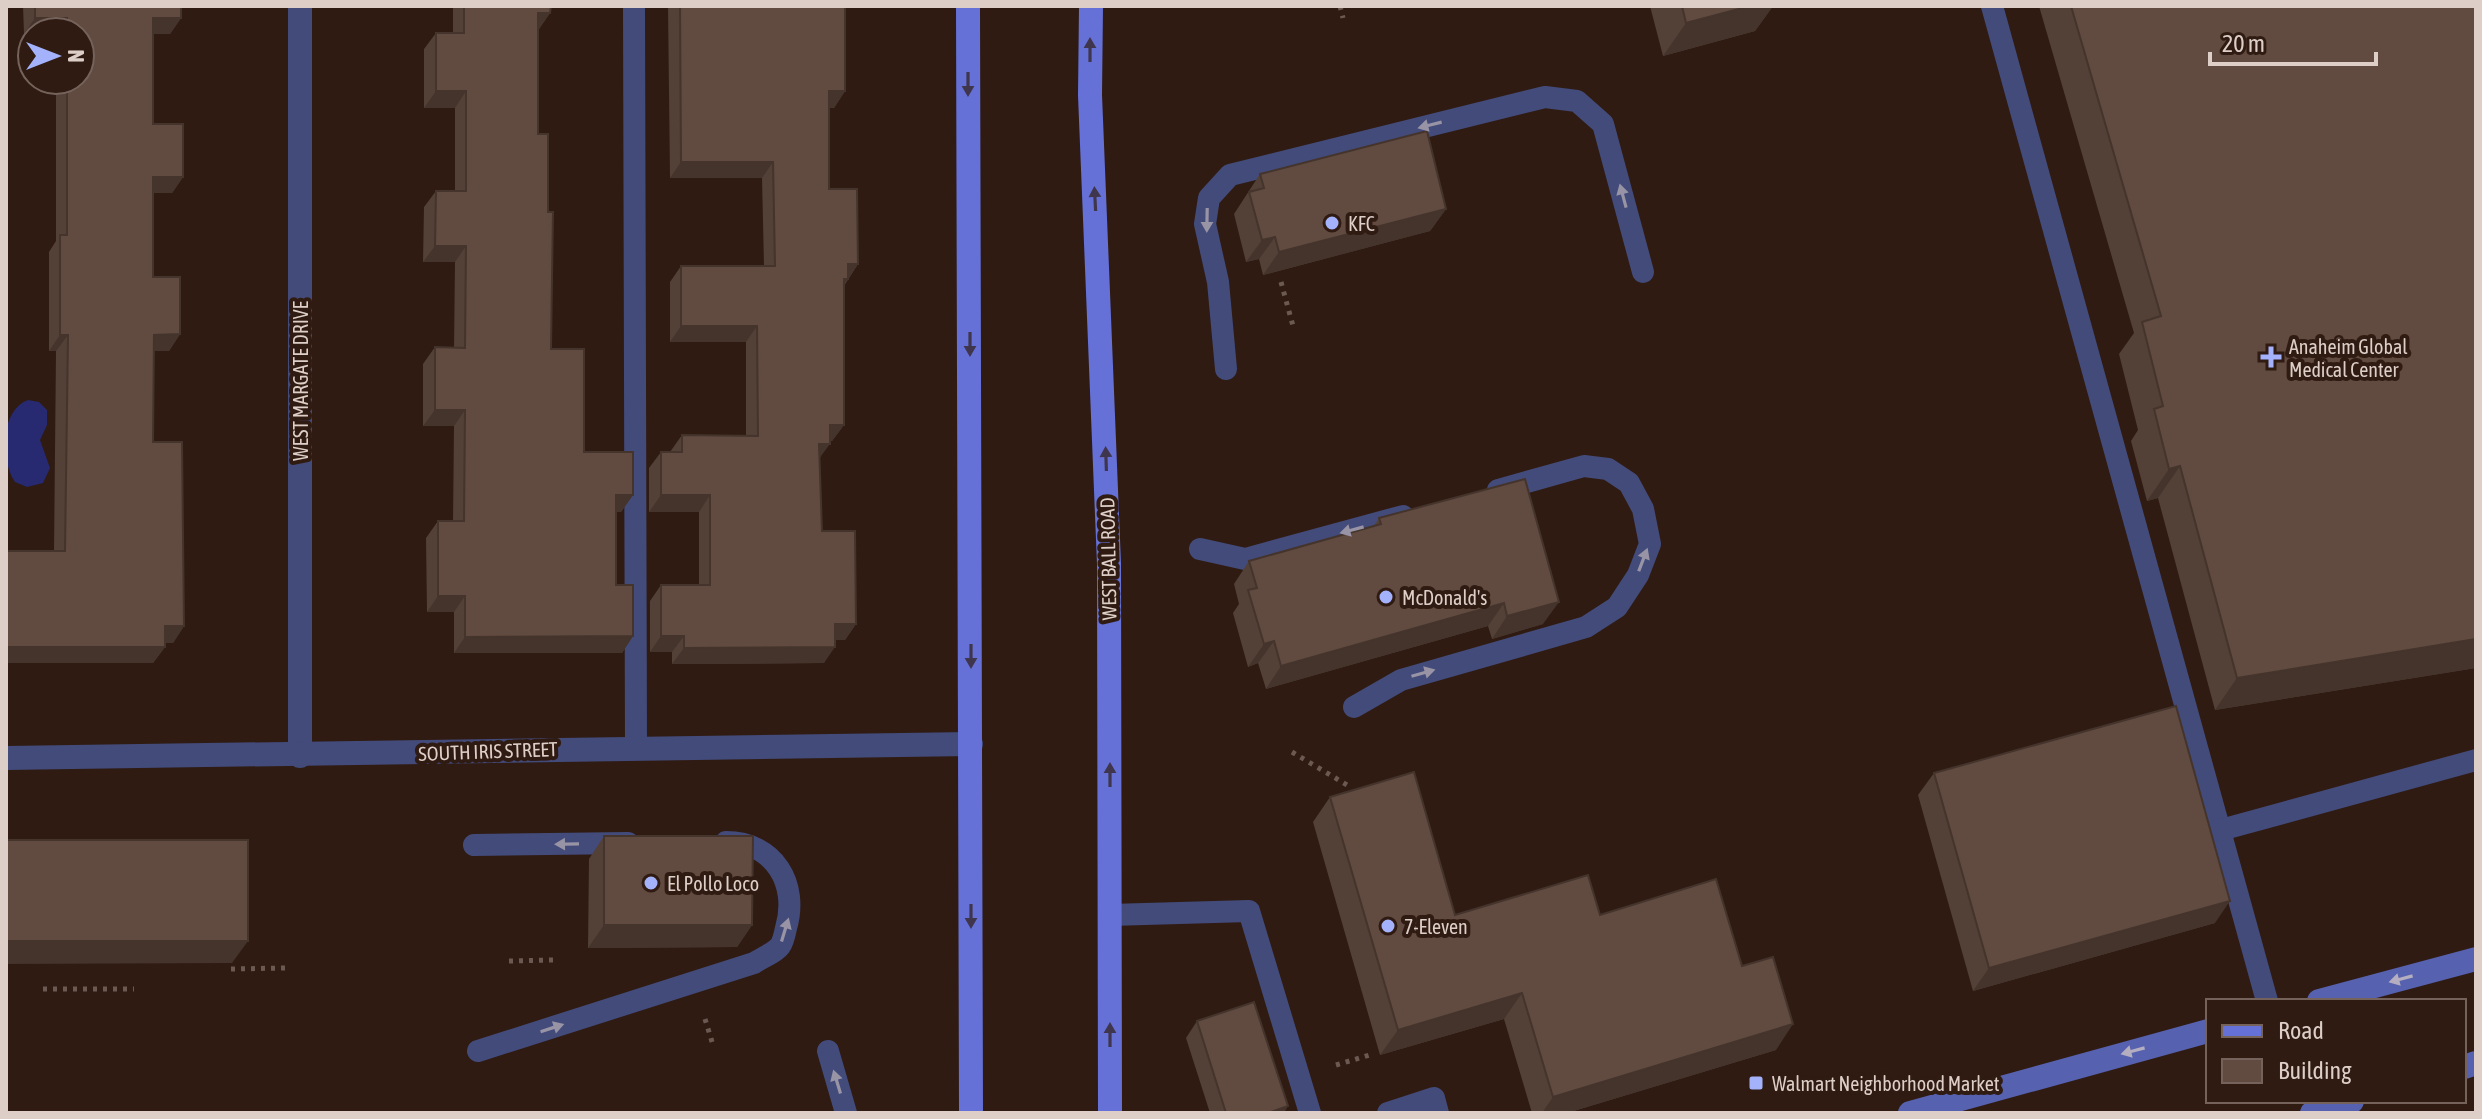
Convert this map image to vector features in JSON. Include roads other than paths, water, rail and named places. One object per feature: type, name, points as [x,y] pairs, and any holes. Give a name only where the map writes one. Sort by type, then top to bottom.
[{"type":"main road","points":[[968,6],[971,1113]]},
{"type":"main road","name":"WEST BALL ROAD","points":[[1091,6],[1090,95],[1109,564],[1110,1113]]},
{"type":"main road","points":[[2326,999],[2476,959]]},
{"type":"main road","points":[[1910,1113],[2206,1032]]},
{"type":"main road","points":[[2312,1113],[2345,1103]]},
{"type":"street","name":"WEST MARGATE DRIVE","points":[[300,6],[300,756]]},
{"type":"street","name":"SOUTH IRIS STREET","points":[[6,758],[971,744]]},
{"type":"lane","points":[[634,6],[636,747]]},
{"type":"lane","points":[[1992,6],[2217,831],[2266,999]]},
{"type":"lane","points":[[1226,369],[1218,282],[1205,224],[1209,198],[1230,175],[1545,97],[1577,101],[1603,124],[1643,272]]},
{"type":"lane","points":[[1354,707],[1401,680],[1586,627],[1617,607],[1638,575],[1650,544],[1643,509],[1629,483],[1608,469],[1584,466],[1476,496]]},
{"type":"lane","points":[[1200,549],[1245,559],[1429,509]]},
{"type":"lane","points":[[2217,831],[2476,760]]},
{"type":"lane","points":[[478,1051],[754,963],[781,946],[791,912],[788,881],[770,855],[745,842],[697,843]]},
{"type":"lane","points":[[474,845],[649,843]]},
{"type":"lane","points":[[1110,915],[1249,911],[1310,1113]]},
{"type":"lane","points":[[828,1051],[846,1113]]},
{"type":"lane","points":[[1388,1113],[1434,1098],[1438,1113]]},
{"type":"place","name":"KFC","points":[[1332,223]]},
{"type":"place","name":"Anaheim Global Medical Center","points":[[2271,357]]},
{"type":"place","name":"McDonald's","points":[[1386,597]]},
{"type":"place","name":"El Pollo Loco","points":[[651,883]]},
{"type":"place","name":"7-Eleven","points":[[1388,926]]},
{"type":"place","name":"Walmart Neighborhood Market","points":[[1756,1083]]}]
